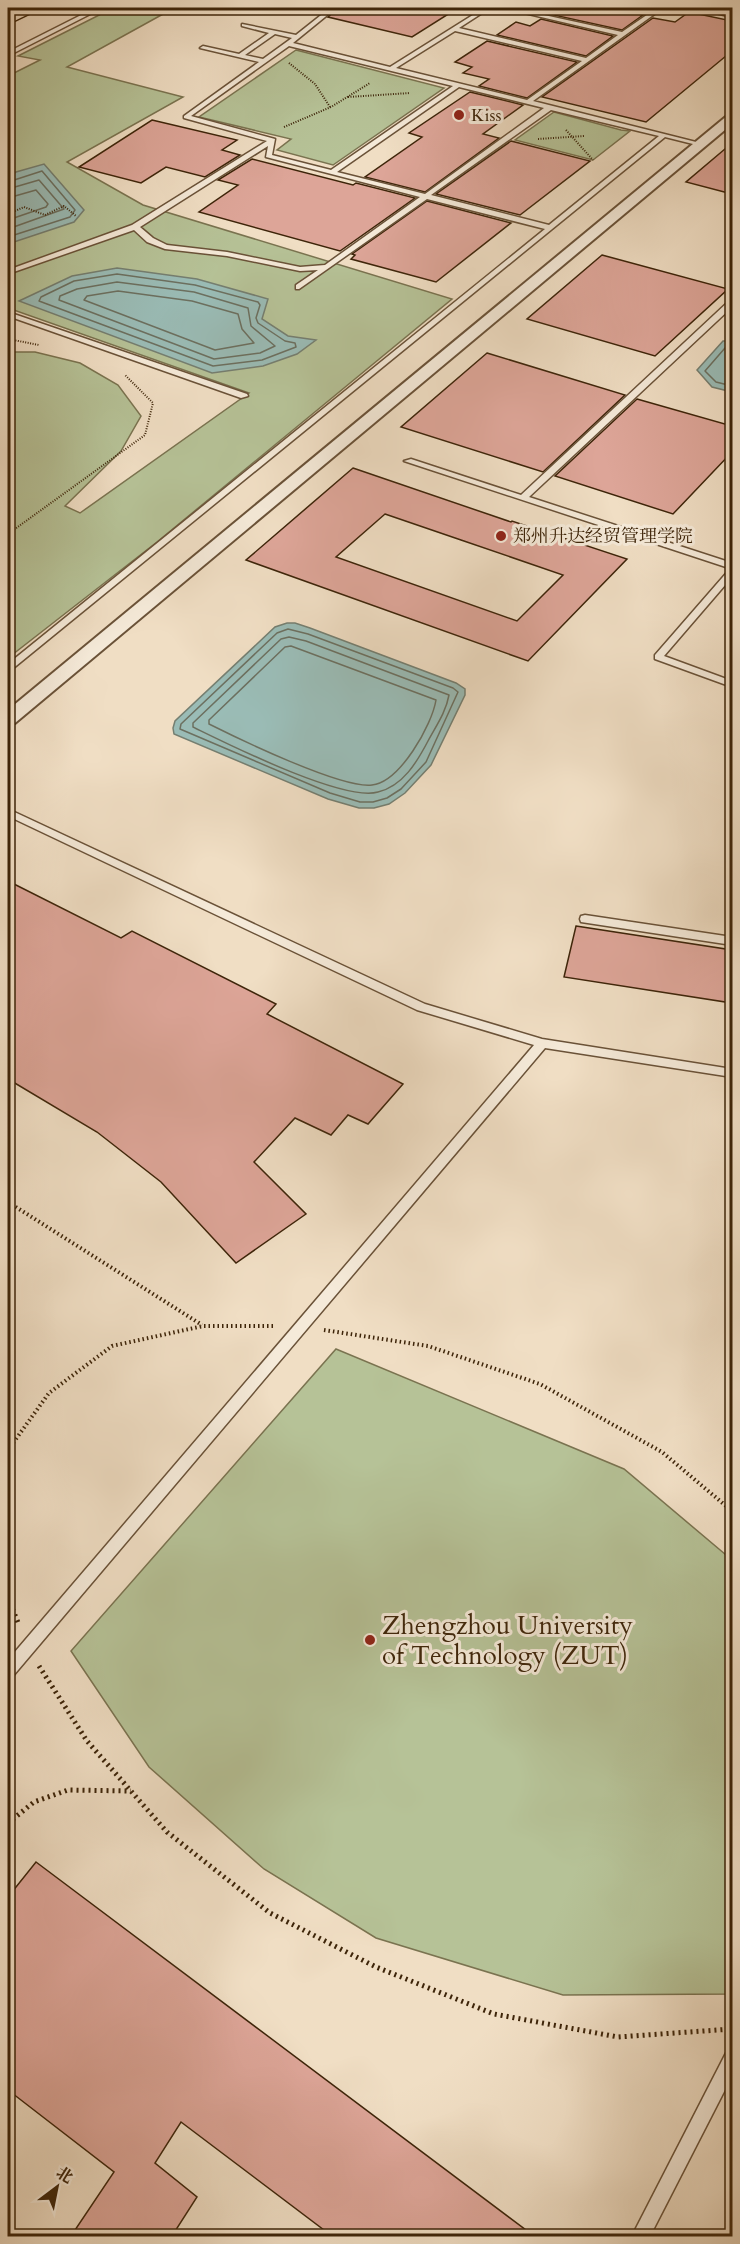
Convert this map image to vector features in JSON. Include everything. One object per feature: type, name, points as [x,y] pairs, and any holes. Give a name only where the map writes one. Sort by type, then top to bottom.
[{"type":"highway","points":[[8,19],[29,8]]},
{"type":"street","points":[[8,719],[732,118]]},
{"type":"lane","points":[[8,54],[99,8]]},
{"type":"lane","points":[[273,140],[186,117],[288,44],[333,8]]},
{"type":"lane","points":[[391,69],[488,8]]},
{"type":"lane","points":[[506,8],[623,34]]},
{"type":"lane","points":[[528,102],[660,8]]},
{"type":"lane","points":[[698,8],[732,15]]},
{"type":"lane","points":[[244,25],[297,37]]},
{"type":"lane","points":[[453,29],[587,60]]},
{"type":"lane","points":[[240,56],[274,32]]},
{"type":"lane","points":[[288,44],[701,144]]},
{"type":"lane","points":[[203,48],[265,61]]},
{"type":"lane","points":[[332,172],[458,85]]},
{"type":"lane","points":[[299,287],[549,107]]},
{"type":"lane","points":[[8,668],[664,135]]},
{"type":"lane","points":[[273,140],[268,156],[551,228]]},
{"type":"lane","points":[[8,272],[135,228],[273,140]]},
{"type":"lane","points":[[135,228],[150,240],[165,247],[226,254],[300,269],[327,267]]},
{"type":"lane","points":[[523,498],[732,303]]},
{"type":"lane","points":[[8,314],[244,396]]},
{"type":"lane","points":[[408,461],[732,566]]},
{"type":"lane","points":[[732,572],[658,657],[732,684]]},
{"type":"lane","points":[[8,812],[421,1006],[542,1043],[732,1073]]},
{"type":"lane","points":[[585,919],[732,941]]},
{"type":"lane","points":[[8,1671],[542,1043]]},
{"type":"lane","points":[[641,2236],[731,2064]]},
{"type":"path","points":[[278,51],[315,84],[331,107]]},
{"type":"path","points":[[261,137],[331,107],[391,69]]},
{"type":"path","points":[[348,97],[451,90]]},
{"type":"path","points":[[549,107],[593,160]]},
{"type":"path","points":[[504,140],[593,134]]},
{"type":"path","points":[[8,214],[24,207],[45,215],[64,206],[76,216]]},
{"type":"path","points":[[8,339],[47,347]]},
{"type":"path","points":[[8,534],[145,435],[153,403],[124,374]]},
{"type":"path","points":[[8,1202],[203,1326]]},
{"type":"path","points":[[8,1450],[49,1393],[112,1346],[203,1326],[300,1327],[428,1346],[540,1384],[662,1452],[732,1511]]},
{"type":"path","points":[[8,1598],[28,1647],[87,1741],[167,1832],[270,1913],[386,1972],[494,2014],[618,2037],[732,2029]]},
{"type":"path","points":[[8,1823],[34,1802],[68,1790],[131,1791]]},
{"type":"green space","points":[[113,8],[174,8],[67,67],[183,97],[67,162],[143,205],[452,299],[157,542],[8,658],[8,352],[35,352],[80,363],[118,385],[141,416],[121,451],[65,506],[80,513],[249,393],[8,308],[8,76],[40,60],[18,56]]},
{"type":"green space","points":[[296,50],[444,88],[333,165],[277,150],[291,139],[199,117]]},
{"type":"green space","points":[[554,112],[630,131],[593,160],[515,140]]},
{"type":"green space","points":[[336,1349],[624,1469],[732,1560],[732,1994],[563,1995],[376,1938],[264,1869],[149,1767],[71,1651]]},
{"type":"water","points":[[44,164],[84,210],[74,222],[8,244],[8,177],[16,172]]},
{"type":"water","points":[[117,268],[197,279],[268,299],[262,319],[288,336],[316,340],[297,354],[263,366],[212,373],[19,301],[72,276]]},
{"type":"water","points":[[723,341],[732,341],[732,392],[712,387],[697,370]]},
{"type":"water","points":[[287,623],[310,628],[456,683],[465,689],[465,695],[431,765],[405,793],[389,804],[374,808],[359,808],[328,799],[174,734],[175,721],[275,627]]},
{"type":"building","points":[[338,8],[458,8],[412,37],[328,17]]},
{"type":"building","points":[[558,8],[607,8],[643,15],[622,30],[549,14]]},
{"type":"building","points":[[689,12],[732,21],[732,51],[646,122],[542,97],[653,18],[675,22]]},
{"type":"building","points":[[541,19],[613,36],[586,56],[497,35],[516,22],[530,26]]},
{"type":"building","points":[[487,41],[577,62],[527,98],[479,86],[489,79],[463,73],[472,67],[455,62]]},
{"type":"building","points":[[470,92],[523,105],[483,134],[499,138],[425,192],[365,177],[422,137],[409,133]]},
{"type":"building","points":[[152,120],[237,140],[222,150],[240,155],[205,177],[166,167],[141,183],[79,167]]},
{"type":"building","points":[[511,141],[590,161],[520,215],[436,194]]},
{"type":"building","points":[[732,143],[732,194],[686,182]]},
{"type":"building","points":[[252,159],[415,198],[340,251],[199,212],[238,185],[218,180]]},
{"type":"building","points":[[427,201],[511,223],[436,282],[351,259],[355,255],[352,254]]},
{"type":"building","points":[[602,255],[728,289],[655,356],[527,319]]},
{"type":"building","points":[[487,353],[625,395],[543,472],[401,427]]},
{"type":"building","points":[[637,399],[732,426],[732,452],[673,514],[555,476]]},
{"type":"building","points":[[353,468],[627,559],[528,661],[246,560]],"holes":[[[385,514],[563,575],[517,621],[336,557]]]},
{"type":"building","points":[[8,881],[121,938],[132,931],[276,1004],[267,1014],[403,1084],[368,1124],[348,1115],[331,1135],[295,1118],[254,1162],[306,1214],[236,1263],[161,1182],[97,1132],[8,1079]]},
{"type":"building","points":[[576,926],[732,950],[732,1003],[564,977]]},
{"type":"building","points":[[36,1862],[534,2236],[332,2236],[181,2122],[155,2163],[197,2197],[172,2236],[71,2236],[114,2172],[8,2090],[8,1897]]},
{"type":"place","name":"Kiss","points":[[459,115]]},
{"type":"place","name":"郑州升达经贸管理学院","points":[[501,536]]},
{"type":"place","name":"Zhengzhou University of Technology (ZUT)","points":[[370,1640]]}]
